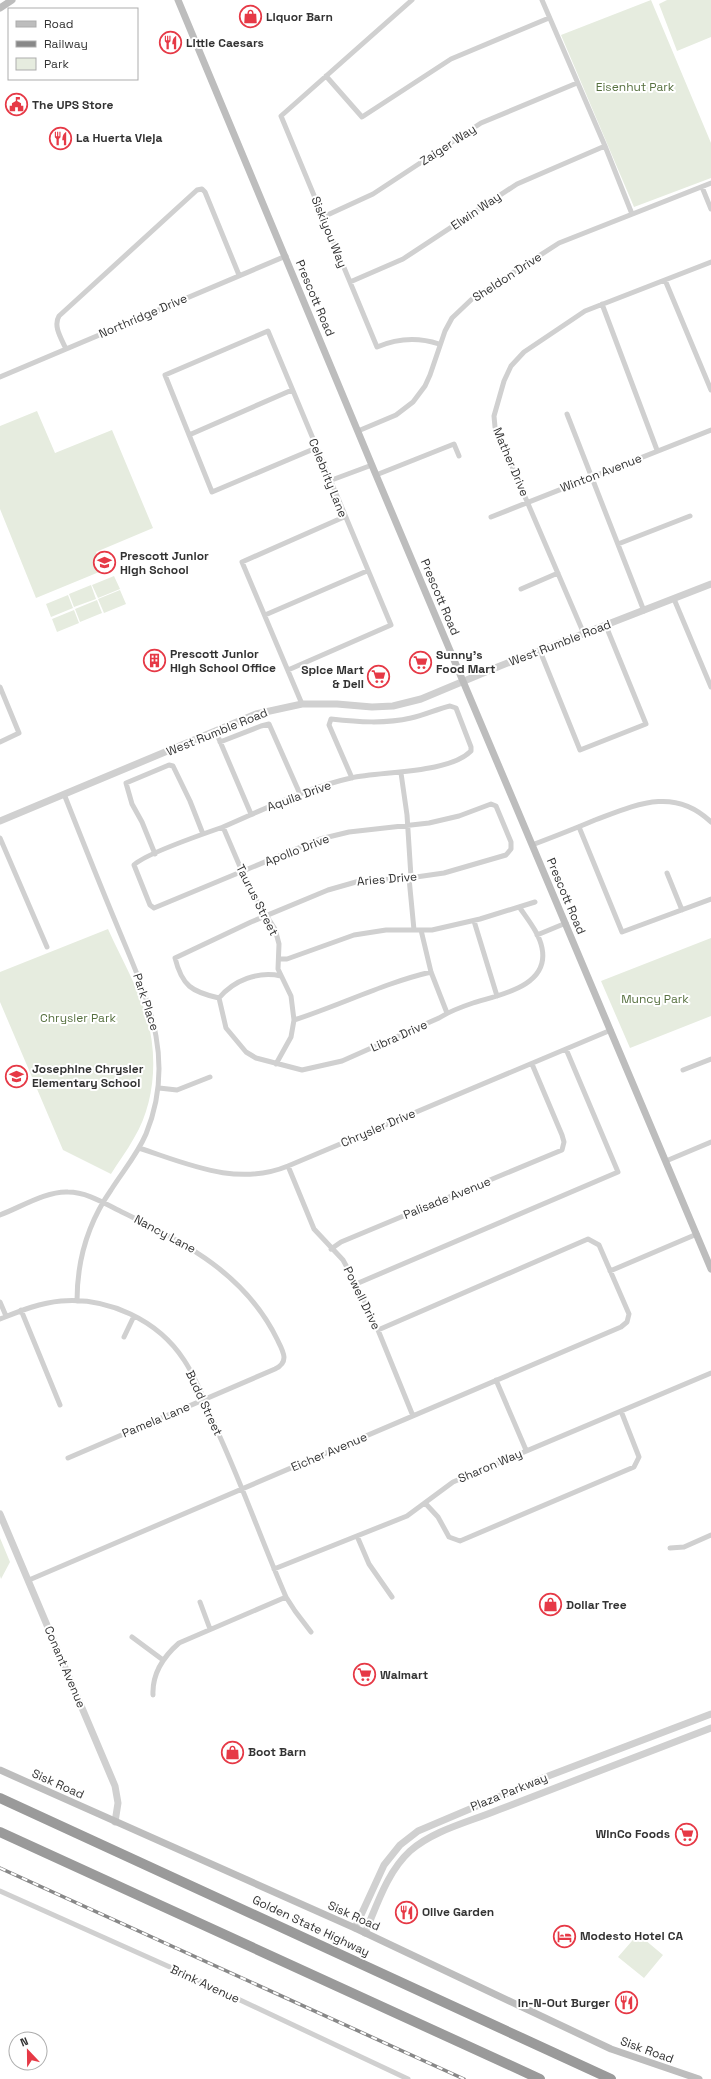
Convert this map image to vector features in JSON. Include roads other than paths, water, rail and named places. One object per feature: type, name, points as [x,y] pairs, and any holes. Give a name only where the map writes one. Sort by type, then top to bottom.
[{"type":"highway","name":"Golden State Highway","points":[[0,1798],[611,2079]]},
{"type":"highway","points":[[0,1832],[540,2079]]},
{"type":"main road","points":[[0,8],[12,0]]},
{"type":"main road","name":"Prescott Road","points":[[178,0],[376,475],[711,1269]]},
{"type":"main road","name":"Sisk Road","points":[[0,1770],[355,1928],[611,2049],[699,2079]]},
{"type":"street","points":[[412,0],[326,76],[362,117],[451,59],[549,18]]},
{"type":"street","points":[[542,0],[605,146],[632,214]]},
{"type":"street","name":"Siskiyou Way","points":[[326,76],[281,116],[377,347],[395,340],[408,339],[423,340],[440,344]]},
{"type":"street","name":"Zaiger Way","points":[[323,217],[373,194],[481,123],[577,83]]},
{"type":"street","name":"Elwin Way","points":[[350,282],[403,259],[517,184],[605,146]]},
{"type":"street","name":"Sheldon Drive","points":[[358,431],[396,415],[413,402],[425,386],[440,344],[452,318],[472,299],[559,243],[711,183]]},
{"type":"street","points":[[702,187],[711,209]]},
{"type":"street","points":[[66,349],[56,321],[59,316],[193,192],[202,189],[207,196],[239,276]]},
{"type":"street","name":"Northridge Drive","points":[[0,377],[286,256]]},
{"type":"street","name":"Mather Drive","points":[[584,634],[494,420],[504,381],[511,366],[524,352],[585,311],[711,262]]},
{"type":"street","points":[[665,280],[711,390]]},
{"type":"street","points":[[602,304],[657,450]]},
{"type":"street","name":"Celebrity Lane","points":[[189,434],[165,375],[268,331],[390,625],[288,670]]},
{"type":"street","points":[[292,390],[189,434],[212,492],[316,448]]},
{"type":"street","points":[[567,414],[644,611]]},
{"type":"street","name":"Winton Avenue","points":[[491,517],[591,476],[711,430]]},
{"type":"street","points":[[376,475],[454,444],[459,456]]},
{"type":"street","points":[[330,481],[372,465]]},
{"type":"street","points":[[618,544],[690,516]]},
{"type":"street","points":[[302,704],[242,562],[344,517]]},
{"type":"street","points":[[264,615],[367,571]]},
{"type":"street","points":[[521,589],[558,573]]},
{"type":"street","name":"West Rumble Road","points":[[0,821],[256,714],[302,704],[337,704],[372,707],[393,706],[421,699],[500,666],[711,584]]},
{"type":"street","points":[[674,599],[711,687]]},
{"type":"street","points":[[540,651],[580,750],[646,724],[606,626]]},
{"type":"street","points":[[0,687],[19,734],[0,742]]},
{"type":"street","name":"Aquila Drive","points":[[134,865],[155,854],[300,794],[352,778],[401,773],[445,764],[461,758],[470,751],[470,743],[456,708],[453,706],[446,706],[410,718],[394,721],[364,722],[331,720],[329,725],[352,778]]},
{"type":"street","points":[[219,741],[268,724],[300,794]]},
{"type":"street","points":[[216,732],[251,814]]},
{"type":"street","points":[[155,854],[144,827],[132,804],[126,783],[171,765],[190,801],[203,834]]},
{"type":"street","points":[[401,773],[408,826],[414,930]]},
{"type":"street","name":"Park Place","points":[[64,794],[152,1015],[159,1045],[158,1088],[152,1117],[140,1148],[103,1202],[92,1224],[81,1256],[77,1301]]},
{"type":"street","points":[[532,845],[639,804],[659,801],[681,804],[691,808],[711,822]]},
{"type":"street","name":"Apollo Drive","points":[[134,865],[150,905],[154,908],[320,839],[349,832],[408,826],[445,820],[494,804]]},
{"type":"street","name":"Aries Drive","points":[[219,998],[199,994],[189,987],[181,976],[175,958],[321,892],[350,883],[378,879],[410,878],[458,870],[509,852],[511,842],[494,804]]},
{"type":"street","name":"Taurus Street","points":[[223,827],[254,897],[275,929],[280,959],[278,969],[291,996],[294,1020],[291,1037],[276,1064]]},
{"type":"street","points":[[579,827],[622,932],[711,899]]},
{"type":"street","points":[[0,838],[47,947]]},
{"type":"street","points":[[667,872],[682,910]]},
{"type":"street","points":[[280,959],[287,959],[335,941],[368,932],[421,930],[474,921],[520,908],[535,902]]},
{"type":"street","name":"Libra Drive","points":[[219,998],[226,1028],[246,1052],[256,1058],[302,1070],[342,1061],[447,1013],[518,988],[532,979],[541,962],[542,948],[538,935],[520,908]]},
{"type":"street","points":[[474,921],[497,996]]},
{"type":"street","points":[[538,935],[566,923]]},
{"type":"street","points":[[421,930],[431,972],[447,1013]]},
{"type":"street","points":[[294,1020],[368,991],[406,978],[431,972]]},
{"type":"street","points":[[219,998],[231,987],[255,976],[270,974],[281,976]]},
{"type":"street","name":"Chrysler Drive","points":[[140,1148],[207,1170],[231,1174],[264,1174],[288,1166],[611,1030]]},
{"type":"street","points":[[356,1284],[618,1172],[566,1049]]},
{"type":"street","points":[[683,1070],[711,1060]]},
{"type":"street","name":"Palisade Avenue","points":[[331,1249],[341,1242],[558,1152],[563,1148],[564,1142],[562,1135],[532,1064]]},
{"type":"street","points":[[158,1088],[177,1090],[210,1077]]},
{"type":"street","points":[[666,1161],[711,1142]]},
{"type":"street","name":"Powell Drive","points":[[288,1166],[314,1230],[343,1260],[356,1284],[378,1330],[413,1416]]},
{"type":"street","name":"Nancy Lane","points":[[0,1215],[61,1192],[77,1192],[103,1202],[184,1243],[219,1267],[234,1280],[260,1311],[275,1335],[284,1353],[285,1360]]},
{"type":"street","points":[[378,1330],[582,1240],[592,1240],[599,1245],[610,1270],[697,1234]]},
{"type":"street","name":"Eicher Avenue","points":[[28,1580],[621,1327],[627,1322],[629,1316],[627,1308],[610,1270]]},
{"type":"street","name":"Budd Street","points":[[0,1319],[21,1310],[49,1303],[77,1301],[105,1305],[134,1316],[159,1332],[178,1351],[193,1374],[204,1399],[243,1488],[286,1597],[294,1611],[311,1632]]},
{"type":"street","points":[[0,1302],[6,1316]]},
{"type":"street","points":[[21,1310],[60,1405]]},
{"type":"street","points":[[124,1337],[134,1316]]},
{"type":"street","name":"Pamela Lane","points":[[68,1458],[280,1367],[285,1360]]},
{"type":"street","name":"Sharon Way","points":[[274,1569],[407,1516],[436,1493],[453,1482],[711,1373]]},
{"type":"street","points":[[496,1380],[526,1450]]},
{"type":"street","points":[[425,1503],[438,1517],[449,1537],[453,1540],[462,1540],[634,1467],[638,1461],[637,1450],[620,1411]]},
{"type":"street","name":"Conant Avenue","points":[[0,1514],[115,1786],[118,1803],[115,1822]]},
{"type":"street","points":[[670,1548],[684,1547],[711,1535]]},
{"type":"street","points":[[357,1536],[369,1564],[392,1597]]},
{"type":"street","points":[[153,1696],[155,1676],[163,1660],[179,1643],[286,1597]]},
{"type":"street","points":[[200,1602],[210,1629]]},
{"type":"street","points":[[132,1637],[163,1660]]},
{"type":"street","name":"Plaza Parkway","points":[[355,1928],[384,1865],[400,1845],[419,1830],[543,1778],[711,1714]]},
{"type":"street","name":"Plaza Parkway","points":[[365,1933],[394,1871],[400,1862],[419,1844],[548,1790],[711,1728]]},
{"type":"street","name":"Brink Avenue","points":[[0,1891],[179,1971],[408,2079]]},
{"type":"railway","points":[[0,1868],[464,2079]]},
{"type":"place","name":"Liquor Barn","points":[[251,17]]},
{"type":"place","name":"Little Caesars","points":[[170,43]]},
{"type":"place","name":"The UPS Store","points":[[16,105]]},
{"type":"place","name":"La Huerta Vieja","points":[[61,138]]},
{"type":"place","name":"Prescott Junior High School","points":[[104,563]]},
{"type":"place","name":"Prescott Junior High School Office","points":[[155,661]]},
{"type":"place","name":"Sunny's Food Mart","points":[[420,662]]},
{"type":"place","name":"Spice Mart & Deli","points":[[379,677]]},
{"type":"place","name":"Josephine Chrysler Elementary School","points":[[16,1076]]},
{"type":"place","name":"Dollar Tree","points":[[550,1605]]},
{"type":"place","name":"Walmart","points":[[364,1675]]},
{"type":"place","name":"Boot Barn","points":[[233,1752]]},
{"type":"place","name":"WinCo Foods","points":[[686,1834]]},
{"type":"place","name":"Olive Garden","points":[[407,1912]]},
{"type":"place","name":"Modesto Hotel CA","points":[[564,1936]]},
{"type":"place","name":"In-N-Out Burger","points":[[626,2003]]},
{"type":"park label","name":"Eisenhut Park","points":[[635,87]]},
{"type":"park label","name":"Muncy Park","points":[[655,999]]},
{"type":"park label","name":"Chrysler Park","points":[[78,1018]]}]
